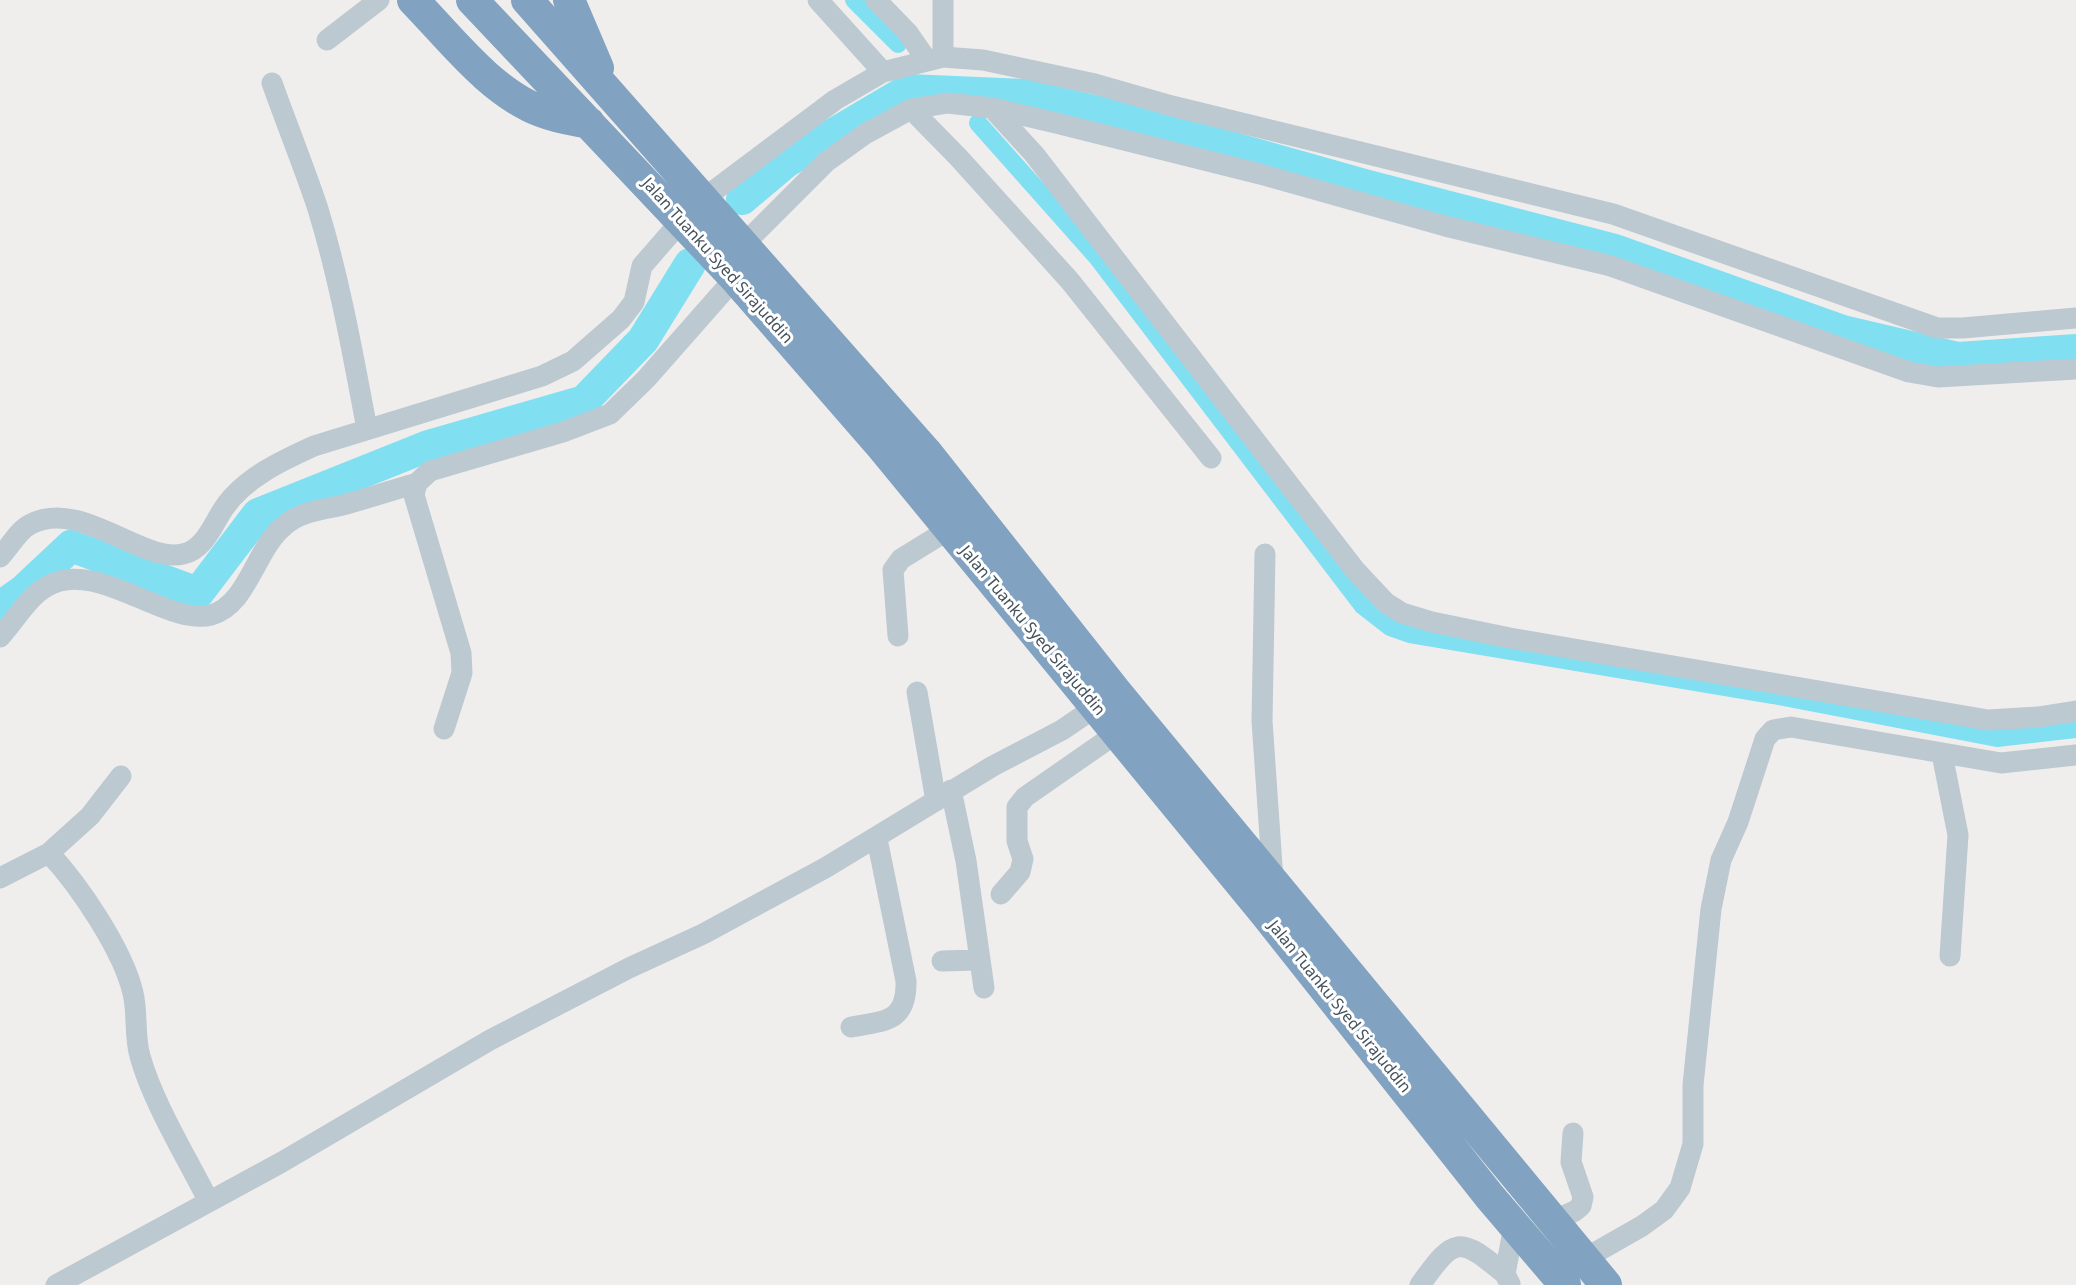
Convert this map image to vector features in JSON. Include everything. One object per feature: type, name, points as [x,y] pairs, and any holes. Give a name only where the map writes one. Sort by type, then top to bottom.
[{"type":"highway","points":[[413,0],[477,67],[515,98],[543,113],[589,123]]},
{"type":"highway","name":"Jalan Tuanku Syed Sirajuddin","points":[[472,0],[516,49],[589,123],[693,210],[744,244],[926,452],[1106,699],[1118,734],[1514,1226],[1565,1285]]},
{"type":"highway","name":"Jalan Tuanku Syed Sirajuddin","points":[[527,0],[613,100],[693,210],[735,278],[883,448],[948,530],[1273,880],[1606,1285]]},
{"type":"highway","points":[[569,0],[613,100]]},
{"type":"highway","points":[[477,67],[516,77],[523,68],[516,49]]},
{"type":"street","points":[[327,40],[379,0]]},
{"type":"street","points":[[818,0],[883,72]]},
{"type":"street","points":[[876,0],[934,58]]},
{"type":"street","points":[[934,58],[942,0]]},
{"type":"street","points":[[0,557],[30,524],[50,518],[75,520],[168,555],[185,554],[204,541],[226,506],[246,485],[314,446],[532,379],[573,361],[607,334],[628,311],[634,302],[642,266],[693,210],[835,100],[883,72],[934,58],[983,60],[1095,84],[1172,106],[1613,214],[1937,327],[1963,328],[2076,318]]},
{"type":"street","points":[[272,83],[317,208],[329,251],[344,308],[367,429]]},
{"type":"street","points":[[744,244],[826,162],[865,134],[911,109],[948,103],[992,108],[1611,266],[1909,372],[1938,377],[2076,369]]},
{"type":"street","points":[[992,108],[1034,154],[1354,570],[1386,603],[1402,613],[1510,638],[1988,720],[2038,717],[2076,711]]},
{"type":"street","points":[[911,109],[959,158],[1070,281],[1211,458]]},
{"type":"street","points":[[0,637],[44,588],[58,580],[75,579],[98,583],[189,615],[211,615],[230,604],[242,591],[270,538],[286,524],[307,512],[417,483],[430,471],[563,432],[610,414],[646,379],[735,278]]},
{"type":"street","points":[[417,483],[414,495],[461,653],[462,673],[444,729]]},
{"type":"street","points":[[898,636],[893,570],[901,559],[948,530]]},
{"type":"street","points":[[1265,554],[1262,721],[1273,880]]},
{"type":"street","points":[[917,692],[944,796],[966,861],[978,960],[984,988]]},
{"type":"street","points":[[56,1285],[282,1161],[499,1036],[750,909],[1062,730],[1106,699]]},
{"type":"street","points":[[1584,1259],[1642,1226],[1664,1210],[1680,1188],[1684,1177],[1693,1144],[1693,1084],[1711,909],[1720,860],[1738,822],[1765,739],[1773,730],[1791,727],[2001,763],[2076,755]]},
{"type":"street","points":[[1001,894],[1020,872],[1023,859],[1017,841],[1017,807],[1026,797],[1118,734]]},
{"type":"street","points":[[1942,754],[1958,834],[1950,956]]},
{"type":"street","points":[[0,878],[49,853],[90,816],[120,776]]},
{"type":"street","points":[[851,1027],[893,1017],[902,1009],[907,999],[906,981],[877,838]]},
{"type":"street","points":[[49,853],[88,904],[124,969],[135,1002],[140,1056],[208,1200]]},
{"type":"street","points":[[942,961],[978,960]]},
{"type":"street","points":[[1552,1221],[1581,1206],[1583,1197],[1571,1162],[1573,1133]]},
{"type":"street","points":[[1508,1280],[1514,1226]]},
{"type":"street","points":[[1420,1285],[1448,1249],[1460,1245],[1478,1252],[1508,1280]]},
{"type":"waterway","points":[[854,0],[898,44]]},
{"type":"waterway","points":[[742,199],[786,162],[908,90],[1025,95],[1134,120],[1364,185],[1615,250],[1843,331],[1958,358],[2076,350]]},
{"type":"waterway","points":[[978,123],[1097,257],[1363,606],[1390,627],[1410,634],[1773,695],[1997,738],[2076,729]]},
{"type":"waterway","points":[[0,607],[23,591],[71,546],[198,593],[258,514],[428,446],[584,401],[643,340],[690,264]]}]
